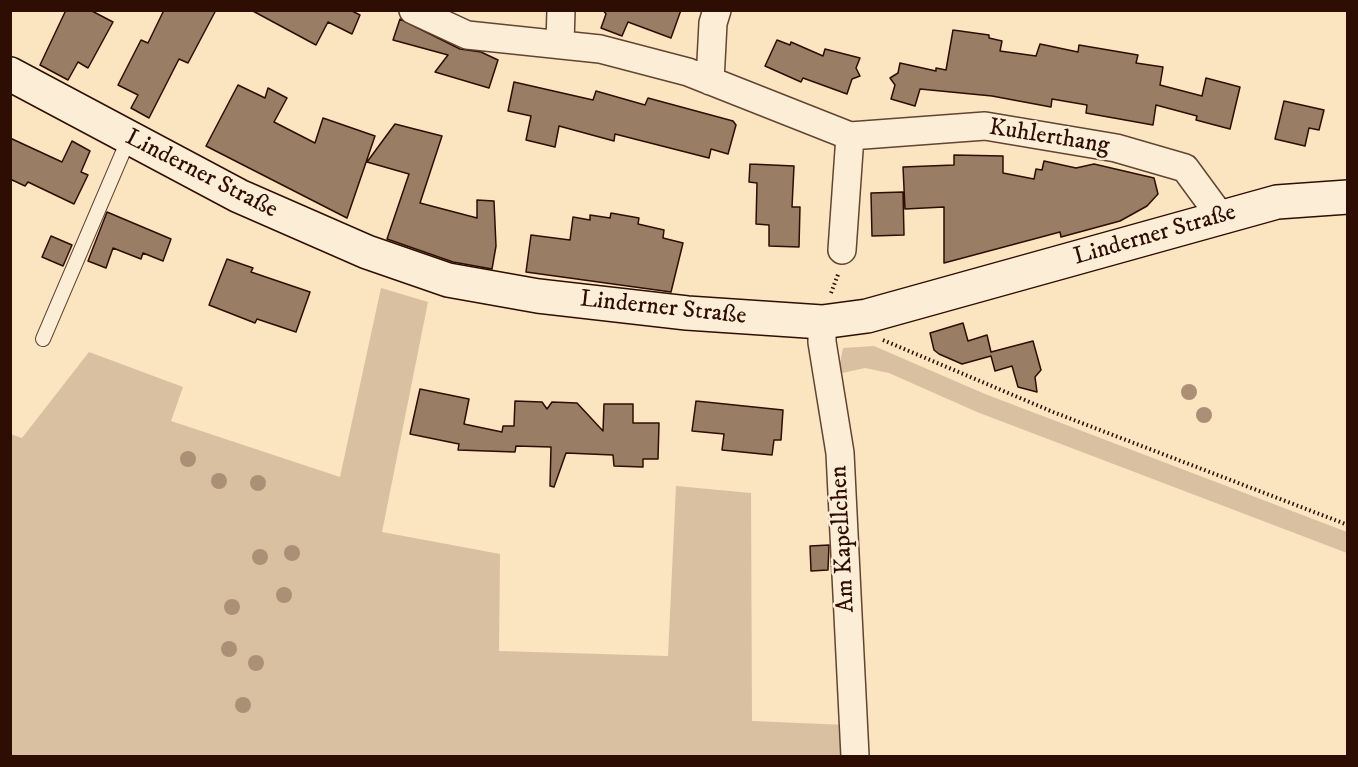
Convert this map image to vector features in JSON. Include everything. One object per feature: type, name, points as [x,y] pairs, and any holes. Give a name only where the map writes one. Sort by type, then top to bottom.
[{"type":"main road","name":"Linderner Straße","points":[[10,74],[285,218],[367,252],[448,279],[538,296],[687,313],[822,322],[867,316],[1277,202],[1347,197]]},
{"type":"street","name":"Kuhlerthang","points":[[413,10],[467,35],[600,49],[688,72],[850,136],[985,126],[1116,148],[1185,168],[1221,217]]},
{"type":"street","points":[[560,44],[561,10]]},
{"type":"street","points":[[710,81],[713,23],[717,10]]},
{"type":"street","points":[[842,250],[850,136]]},
{"type":"street","name":"Am Kapellchen","points":[[822,322],[822,342],[840,453],[855,756]]},
{"type":"lane","points":[[44,339],[129,138]]},
{"type":"path","points":[[822,322],[841,264],[842,250]]},
{"type":"path","points":[[867,316],[870,335],[1053,412],[1347,525]]},
{"type":"shaded area","points":[[381,288],[428,302],[382,532],[500,554],[499,651],[668,656],[676,486],[751,493],[752,721],[846,725],[846,756],[11,756],[10,434],[22,438],[89,352],[183,387],[171,421],[340,477]]},
{"type":"shaded area","points":[[874,346],[985,394],[1347,532],[1347,553],[977,412],[889,373],[865,368],[838,374],[843,348]]},
{"type":"building","points":[[66,10],[90,10],[113,22],[88,68],[78,62],[68,80],[40,65]]},
{"type":"building","points":[[164,10],[216,10],[188,63],[179,59],[149,118],[131,108],[138,95],[118,85],[141,40],[148,43]]},
{"type":"building","points":[[251,10],[350,10],[360,15],[352,34],[328,22],[316,45]]},
{"type":"building","points":[[603,10],[681,10],[671,38],[628,22],[622,36],[601,28],[606,14]]},
{"type":"building","points":[[400,19],[460,49],[481,52],[498,60],[489,88],[435,72],[448,55],[393,40]]},
{"type":"building","points":[[953,30],[989,35],[989,38],[1002,41],[1000,51],[1036,56],[1040,44],[1078,52],[1079,45],[1138,55],[1136,63],[1163,67],[1160,85],[1202,96],[1206,78],[1240,87],[1230,129],[1196,120],[1197,116],[1156,105],[1153,125],[1086,113],[1087,105],[1052,99],[1051,107],[992,96],[920,89],[915,106],[891,99],[895,85],[890,78],[898,73],[900,63],[936,71],[936,68],[946,70]]},
{"type":"building","points":[[777,40],[790,45],[791,42],[823,56],[825,49],[860,58],[856,68],[860,76],[852,79],[847,94],[803,78],[801,82],[765,66]]},
{"type":"building","points":[[514,82],[593,100],[596,91],[645,105],[648,98],[733,121],[736,125],[728,154],[711,149],[709,158],[615,134],[614,141],[559,126],[555,147],[526,140],[531,116],[508,111]]},
{"type":"building","points":[[238,85],[265,98],[268,88],[287,98],[274,122],[315,143],[323,118],[375,136],[347,218],[206,146]]},
{"type":"building","points":[[1284,101],[1324,110],[1319,130],[1309,128],[1305,146],[1275,139]]},
{"type":"building","points":[[395,124],[442,136],[420,203],[477,218],[477,200],[494,201],[496,246],[492,269],[453,262],[387,239],[409,174],[367,162]]},
{"type":"building","points":[[10,138],[62,162],[72,141],[90,151],[81,172],[88,175],[74,204],[28,182],[25,186],[10,179]]},
{"type":"building","points":[[954,155],[1003,156],[1003,173],[1034,179],[1036,169],[1042,170],[1044,161],[1076,168],[1094,164],[1154,178],[1158,194],[1147,206],[1120,221],[1061,237],[1060,232],[944,263],[944,207],[905,209],[903,167],[954,165]]},
{"type":"building","points":[[750,164],[794,166],[792,207],[800,207],[799,247],[769,246],[769,225],[756,224],[757,183],[749,182]]},
{"type":"building","points":[[903,192],[904,235],[872,236],[871,193]]},
{"type":"building","points":[[107,212],[171,239],[163,261],[143,253],[141,259],[113,248],[106,268],[88,261]]},
{"type":"building","points":[[611,213],[639,218],[638,224],[664,230],[663,238],[683,243],[671,292],[526,272],[531,235],[570,240],[573,217],[590,220],[590,215],[610,218]]},
{"type":"building","points":[[51,236],[72,245],[63,266],[42,257]]},
{"type":"building","points":[[227,259],[253,268],[251,272],[310,292],[296,332],[257,319],[255,323],[209,305]]},
{"type":"building","points":[[963,323],[968,341],[987,335],[991,352],[1033,341],[1041,370],[1035,377],[1037,392],[1018,387],[1012,366],[995,371],[991,356],[962,364],[934,350],[930,333]]},
{"type":"building","points":[[420,389],[469,399],[464,424],[502,432],[503,426],[514,426],[515,401],[542,402],[547,409],[552,402],[577,403],[603,431],[604,404],[633,404],[633,423],[659,423],[658,459],[643,459],[643,467],[614,466],[613,455],[566,453],[554,487],[550,486],[551,447],[516,446],[515,452],[458,450],[459,444],[410,434]]},
{"type":"building","points":[[696,401],[783,410],[781,440],[774,440],[772,455],[722,450],[724,434],[692,431]]},
{"type":"building","points":[[829,545],[828,570],[811,571],[810,546]]}]
